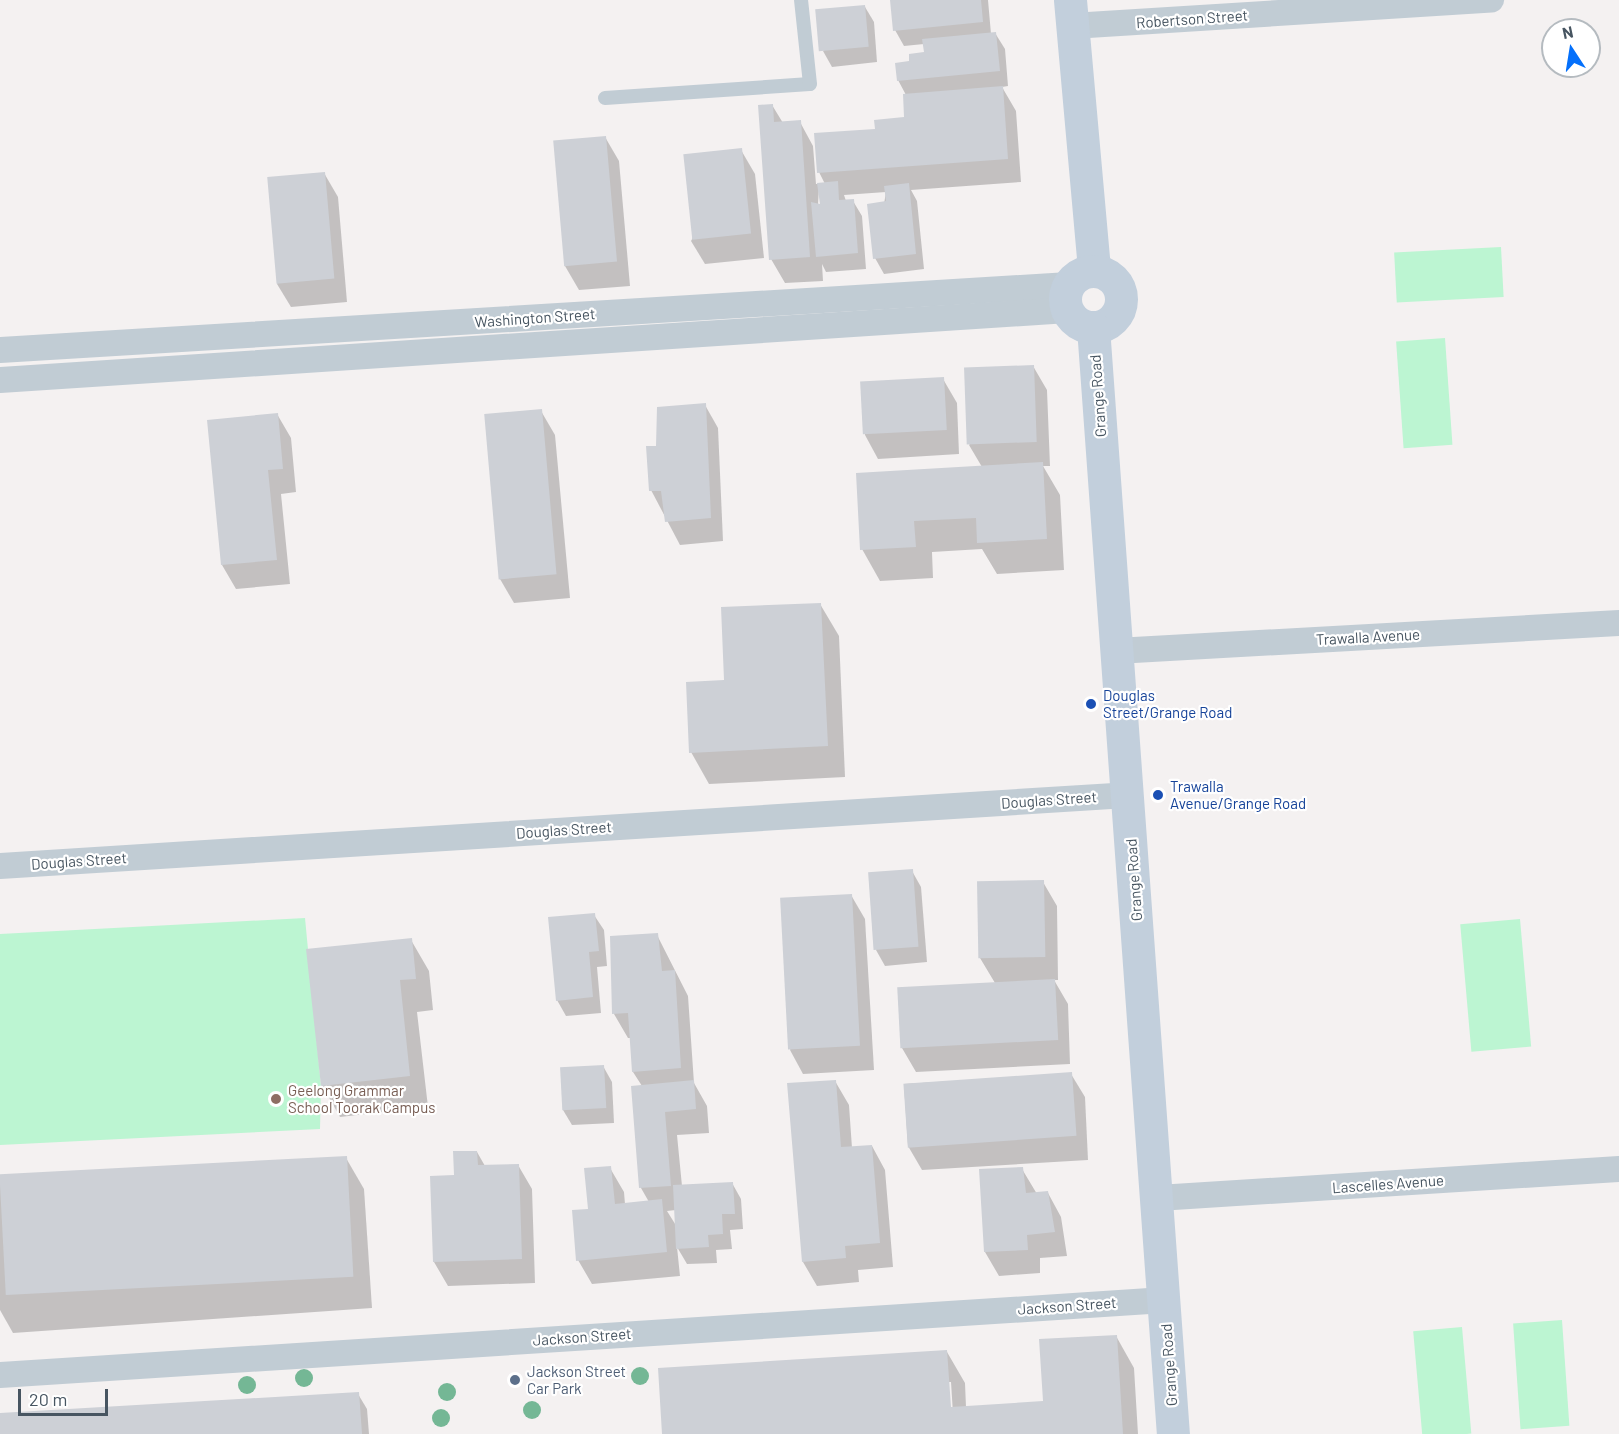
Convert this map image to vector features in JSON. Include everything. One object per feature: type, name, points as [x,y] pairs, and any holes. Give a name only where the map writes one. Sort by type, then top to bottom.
[{"type":"street","name":"Robertson Street","points":[[1071,13],[1491,0]]},
{"type":"street","name":"Grange Road","points":[[1071,13],[1081,298],[1116,651],[1158,1198],[1173,1434]]},
{"type":"street","name":"Washington Street","points":[[0,350],[1081,298]]},
{"type":"street","name":"Washington Street","points":[[0,380],[1081,298]]},
{"type":"street","name":"Trawalla Avenue","points":[[1116,651],[1619,623]]},
{"type":"street","name":"Douglas Street","points":[[0,866],[1127,795]]},
{"type":"street","name":"Lascelles Avenue","points":[[1158,1198],[1619,1169]]},
{"type":"street","name":"Jackson Street","points":[[0,1374],[1165,1300]]},
{"type":"lane","points":[[606,98],[810,84],[801,0]]},
{"type":"green space","points":[[1501,247],[1504,297],[1397,303],[1394,253]]},
{"type":"green space","points":[[1445,338],[1452,445],[1404,448],[1396,341]]},
{"type":"green space","points":[[305,918],[321,1086],[320,1129],[0,1145],[0,934]]},
{"type":"green space","points":[[1520,919],[1531,1047],[1471,1052],[1460,924]]},
{"type":"green space","points":[[1562,1320],[1569,1426],[1521,1429],[1513,1323]]},
{"type":"green space","points":[[1462,1327],[1471,1434],[1422,1434],[1413,1331]]},
{"type":"building","points":[[890,0],[981,0],[983,22],[893,31]]},
{"type":"building","points":[[865,5],[869,47],[819,51],[815,9]]},
{"type":"building","points":[[996,32],[1000,71],[897,81],[895,63],[909,61],[909,54],[924,52],[922,39]]},
{"type":"building","points":[[1003,86],[1008,159],[817,173],[814,133],[875,129],[874,120],[904,117],[903,94]]},
{"type":"building","points":[[773,104],[774,122],[801,120],[810,257],[769,260],[758,105]]},
{"type":"building","points":[[606,136],[617,262],[564,266],[553,141]]},
{"type":"building","points":[[742,148],[751,234],[692,240],[683,154]]},
{"type":"building","points":[[325,172],[334,279],[277,284],[267,177]]},
{"type":"building","points":[[838,181],[839,200],[854,199],[858,253],[816,257],[811,202],[820,204],[817,183]]},
{"type":"building","points":[[909,183],[916,254],[873,259],[867,204],[886,201],[884,186]]},
{"type":"building","points":[[1034,365],[1037,442],[967,444],[964,367]]},
{"type":"building","points":[[944,377],[947,430],[863,434],[860,381]]},
{"type":"building","points":[[706,403],[711,518],[665,522],[661,491],[649,491],[646,446],[656,446],[657,407]]},
{"type":"building","points":[[542,409],[556,574],[499,579],[484,414]]},
{"type":"building","points":[[278,413],[283,469],[268,470],[277,560],[221,565],[207,420]]},
{"type":"building","points":[[1043,462],[1047,539],[977,543],[976,518],[914,521],[916,547],[860,550],[856,473]]},
{"type":"building","points":[[821,603],[828,746],[689,753],[686,682],[724,680],[721,607]]},
{"type":"building","points":[[913,869],[918,947],[874,950],[868,872]]},
{"type":"building","points":[[1044,880],[1045,957],[978,958],[977,881]]},
{"type":"building","points":[[852,894],[860,1046],[788,1050],[780,898]]},
{"type":"building","points":[[595,913],[599,951],[589,952],[593,997],[556,1001],[548,917]]},
{"type":"building","points":[[658,933],[662,971],[675,970],[681,1068],[632,1072],[628,1013],[612,1014],[610,936]]},
{"type":"building","points":[[412,938],[416,979],[400,980],[410,1076],[321,1086],[306,949]]},
{"type":"building","points":[[1055,979],[1058,1040],[900,1048],[897,987]]},
{"type":"building","points":[[604,1065],[606,1108],[562,1110],[560,1067]]},
{"type":"building","points":[[1072,1072],[1076,1136],[908,1148],[903,1084]]},
{"type":"building","points":[[694,1080],[696,1109],[665,1112],[671,1186],[639,1188],[631,1086]]},
{"type":"building","points":[[836,1080],[841,1147],[872,1145],[880,1243],[845,1246],[846,1258],[802,1262],[787,1083]]},
{"type":"building","points":[[453,1151],[477,1151],[478,1165],[519,1164],[522,1259],[433,1262],[430,1176],[454,1175]]},
{"type":"building","points":[[347,1156],[353,1277],[6,1295],[0,1174]]},
{"type":"building","points":[[611,1166],[615,1204],[662,1199],[667,1252],[576,1261],[572,1210],[588,1209],[584,1168]]},
{"type":"building","points":[[1023,1167],[1026,1193],[1048,1191],[1055,1232],[1027,1235],[1028,1250],[984,1252],[979,1169]]},
{"type":"building","points":[[733,1182],[735,1214],[722,1214],[723,1234],[708,1235],[709,1247],[676,1249],[673,1185]]},
{"type":"building","points":[[1117,1335],[1123,1434],[662,1434],[658,1368],[947,1350],[951,1407],[1043,1401],[1039,1339]]},
{"type":"building","points":[[359,1392],[362,1434],[0,1434],[0,1413]]},
{"type":"place","name":"Douglas Street/Grange Road","points":[[1091,704]]},
{"type":"place","name":"Trawalla Avenue/Grange Road","points":[[1158,795]]},
{"type":"place","name":"Geelong Grammar School Toorak Campus","points":[[276,1099]]},
{"type":"place","name":"Jackson Street Car Park","points":[[515,1380]]}]
